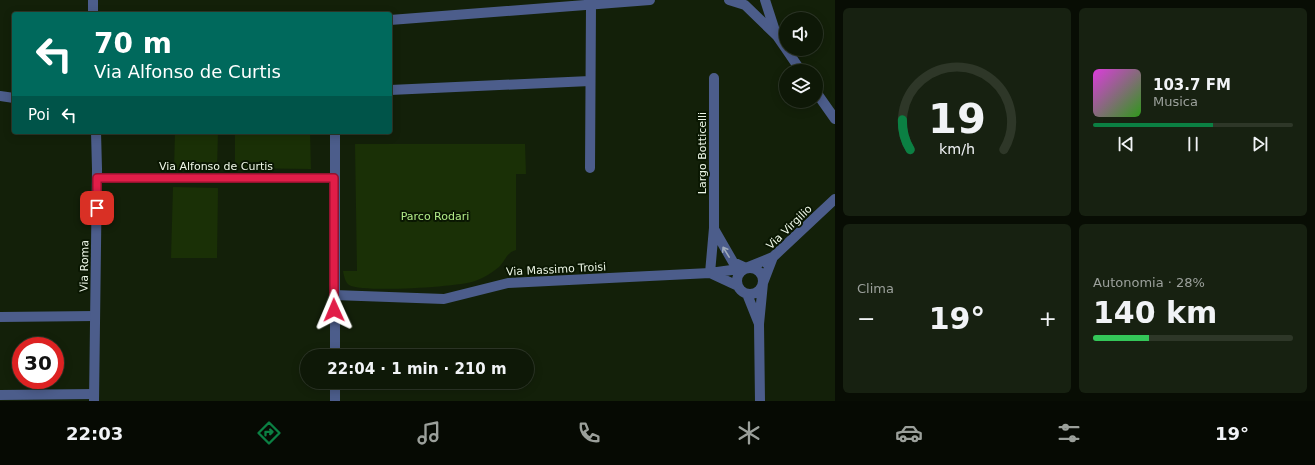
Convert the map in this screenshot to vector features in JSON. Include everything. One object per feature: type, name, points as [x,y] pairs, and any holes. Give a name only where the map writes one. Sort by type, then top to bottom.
[{"type":"street","points":[[93,0],[93,12]]},
{"type":"street","points":[[392,20],[650,0]]},
{"type":"street","points":[[729,0],[753,4],[758,0]]},
{"type":"street","points":[[765,0],[777,36]]},
{"type":"street","points":[[741,2],[779,39]]},
{"type":"street","points":[[590,168],[591,4]]},
{"type":"street","name":"Largo Botticelli","points":[[710,273],[714,228],[714,78]]},
{"type":"street","points":[[392,90],[590,81]]},
{"type":"street","points":[[0,96],[12,98]]},
{"type":"street","points":[[823,102],[835,119]]},
{"type":"street","name":"Via Roma","points":[[94,398],[97,178],[96,134]]},
{"type":"street","points":[[335,134],[335,349]]},
{"type":"street","name":"Via Alfonso de Curtis","points":[[97,178],[334,178]]},
{"type":"street","name":"Via Virgilio","points":[[759,324],[764,283],[773,257],[835,199]]},
{"type":"street","name":"Largo Botticelli","points":[[714,228],[733,262],[746,268]]},
{"type":"street","name":"Via Massimo Troisi","points":[[334,295],[444,299],[508,283],[710,273],[746,268],[773,257]]},
{"type":"street","points":[[747,294],[756,293],[764,283],[764,279],[759,271],[750,268],[746,268],[739,274],[737,282],[738,286],[747,294],[759,324],[760,401]]},
{"type":"street","name":"Via Massimo Troisi","points":[[710,273],[738,286]]},
{"type":"street","points":[[0,317],[95,316]]},
{"type":"street","points":[[335,389],[335,401]]},
{"type":"street","points":[[0,395],[94,398]]},
{"type":"green space","points":[[175,134],[218,134],[217,169],[174,169]]},
{"type":"green space","points":[[235,134],[310,134],[311,169],[235,168]]},
{"type":"green space","name":"Parco Rodari","points":[[355,144],[525,144],[526,174],[516,174],[516,250],[506,257],[499,267],[484,277],[466,283],[432,287],[390,289],[372,289],[349,285],[343,271],[357,271]]},
{"type":"green space","points":[[173,187],[218,188],[217,258],[171,258]]},
{"type":"route","points":[[97,208],[97,178],[334,178],[334,310]]}]
